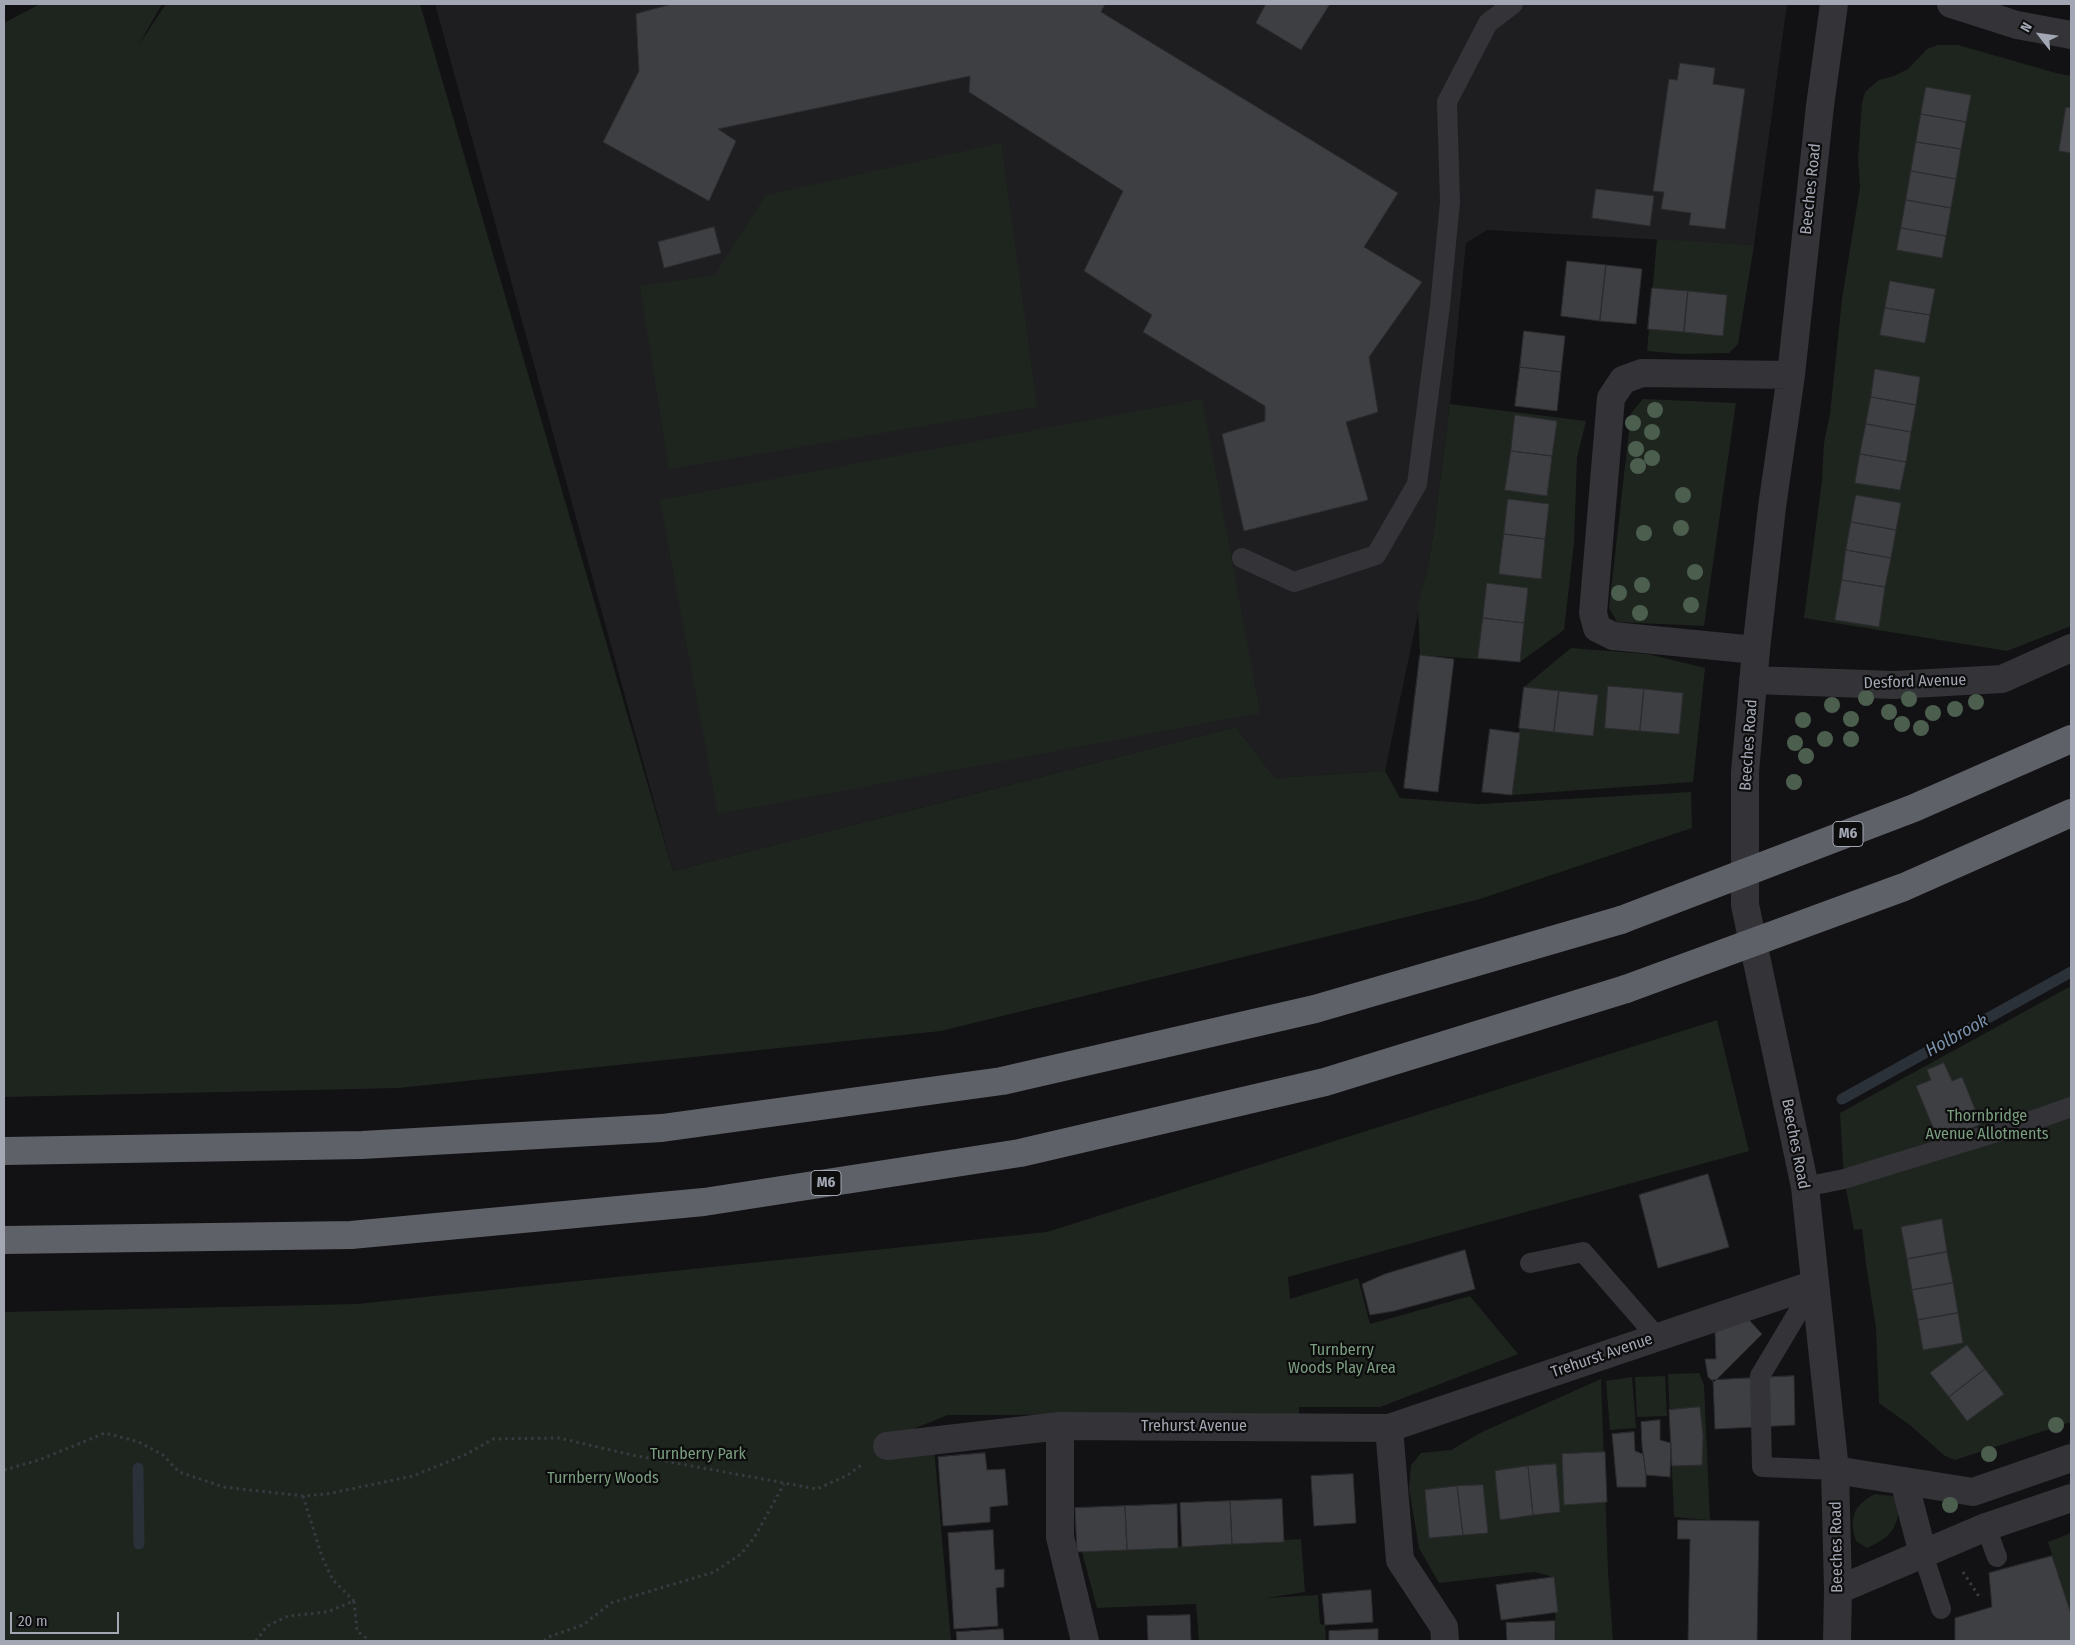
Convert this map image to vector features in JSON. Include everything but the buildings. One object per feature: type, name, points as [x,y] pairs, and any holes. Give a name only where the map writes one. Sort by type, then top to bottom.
[{"type":"highway","name":"M6","points":[[4,1150],[362,1145],[662,1128],[1002,1081],[1315,1009],[1621,920],[1914,808],[2071,740]]},
{"type":"highway","name":"M6","points":[[4,1240],[352,1235],[724,1199],[1020,1152],[1306,1086],[1626,989],[1904,887],[2071,813]]},
{"type":"street","name":"Beeches Road","points":[[1834,4],[1819,116],[1791,375],[1772,507],[1753,680],[1746,772],[1745,905],[1805,1187],[1835,1470],[1838,1590],[1837,1641]]},
{"type":"street","points":[[1951,4],[2017,25],[2071,35]]},
{"type":"street","points":[[1756,650],[1614,636],[1597,628],[1593,613],[1611,398],[1623,380],[1642,373],[1791,375]]},
{"type":"street","name":"Desford Avenue","points":[[1753,680],[1894,685],[2002,679],[2071,648]]},
{"type":"street","name":"Trehurst Avenue","points":[[887,1446],[1060,1426],[1389,1428],[1815,1284]]},
{"type":"street","points":[[1060,1426],[1060,1537],[1086,1641]]},
{"type":"street","points":[[1389,1428],[1400,1560],[1444,1627],[1445,1641]]},
{"type":"street","points":[[1835,1470],[1973,1492],[2071,1458]]},
{"type":"street","points":[[1904,1481],[1923,1554]]},
{"type":"street","points":[[1838,1590],[1986,1526],[2071,1498]]},
{"type":"lane","points":[[1242,558],[1294,582],[1376,555],[1416,484],[1440,306],[1450,202],[1447,102],[1488,23],[1513,4]]},
{"type":"lane","points":[[1805,1187],[1854,1176],[2020,1126],[2071,1107]]},
{"type":"lane","points":[[1530,1262],[1583,1252],[1658,1337]]},
{"type":"lane","points":[[1815,1284],[1760,1376],[1762,1467],[1835,1470]]},
{"type":"lane","points":[[1986,1526],[1997,1557]]},
{"type":"lane","points":[[1923,1554],[1941,1609]]},
{"type":"path","points":[[4,1470],[39,1460],[105,1433],[139,1442],[163,1455],[179,1472],[224,1487],[304,1496],[326,1494],[413,1476],[467,1454],[492,1438],[559,1438],[632,1455],[816,1489],[848,1475],[887,1446]]},
{"type":"path","points":[[544,1641],[551,1636],[583,1625],[611,1603],[714,1572],[741,1554],[754,1538],[784,1484]]},
{"type":"path","points":[[304,1496],[322,1557],[333,1580],[354,1600],[358,1631],[370,1641]]},
{"type":"path","points":[[256,1641],[267,1626],[288,1616],[327,1612],[354,1600]]},
{"type":"shaded area","points":[[435,4],[1787,4],[1754,245],[1487,230],[1466,243],[1450,404],[1434,529],[1385,771],[1275,778],[1236,727],[673,871]]},
{"type":"green space","points":[[40,4],[162,4],[138,46],[166,4],[420,4],[673,871],[1236,727],[1275,778],[1385,771],[1400,798],[1479,804],[1691,792],[1692,828],[1480,899],[941,1031],[399,1088],[4,1097],[4,23]]},
{"type":"green space","points":[[1938,45],[1958,45],[2071,76],[2071,626],[2007,651],[1804,618],[1822,480],[1824,443],[1830,414],[1842,299],[1860,187],[1858,159],[1862,103],[1865,92],[1879,80],[1894,76],[1908,69],[1927,49]]},
{"type":"green space","points":[[1001,143],[1037,407],[669,469],[640,286],[715,275],[766,195]]},
{"type":"green space","points":[[1657,239],[1754,245],[1738,344],[1729,353],[1683,354],[1647,351]]},
{"type":"green space","points":[[1202,399],[1260,713],[718,814],[660,500]]},
{"type":"green space","points":[[1643,399],[1736,403],[1704,626],[1617,622],[1609,608],[1631,413]]},
{"type":"green space","points":[[1450,404],[1586,421],[1577,458],[1574,544],[1564,630],[1520,662],[1420,655],[1418,605],[1427,571],[1434,529]]},
{"type":"green space","points":[[1571,648],[1648,654],[1705,668],[1693,782],[1512,795],[1524,687]]},
{"type":"green space","name":"Thornbridge Avenue Allotments","points":[[2071,986],[2071,1422],[1955,1460],[1945,1456],[1911,1426],[1879,1403],[1876,1328],[1862,1229],[1854,1230],[1844,1179],[1840,1113]]},
{"type":"green space","name":"Turnberry Park","points":[[1717,1020],[1749,1151],[1288,1277],[1290,1299],[1358,1278],[1370,1324],[1470,1296],[1518,1354],[1380,1407],[1299,1407],[1299,1414],[948,1415],[886,1440],[934,1447],[951,1641],[4,1641],[4,1312],[357,1304],[1047,1232]]},
{"type":"green space","points":[[1699,1373],[1704,1385],[1710,1520],[1674,1517],[1668,1374]]},
{"type":"green space","points":[[1665,1376],[1667,1416],[1637,1417],[1635,1377]]},
{"type":"green space","points":[[1632,1377],[1636,1428],[1610,1430],[1606,1381]]},
{"type":"green space","points":[[1601,1379],[1608,1571],[1613,1641],[1556,1641],[1554,1577],[1534,1572],[1439,1583],[1419,1548],[1409,1489],[1411,1465],[1421,1453],[1451,1450],[1482,1432]]},
{"type":"green space","points":[[1875,1494],[1893,1496],[1900,1506],[1891,1532],[1867,1548],[1856,1541],[1853,1519],[1857,1508]]},
{"type":"green space","points":[[2071,1533],[2071,1614],[2048,1542]]},
{"type":"green space","points":[[1301,1539],[1305,1592],[1266,1598],[1318,1595],[1320,1624],[1325,1625],[1326,1641],[1199,1641],[1196,1604],[1097,1608],[1082,1552]]},
{"type":"waterway","name":"Holbrook","points":[[1842,1099],[2071,972]]},
{"type":"waterway","points":[[138,1468],[139,1544]]},
{"type":"park label","name":"Turnberry Woods Play Area","points":[[1342,1360]]},
{"type":"park label","name":"Turnberry Woods","points":[[603,1479]]}]
